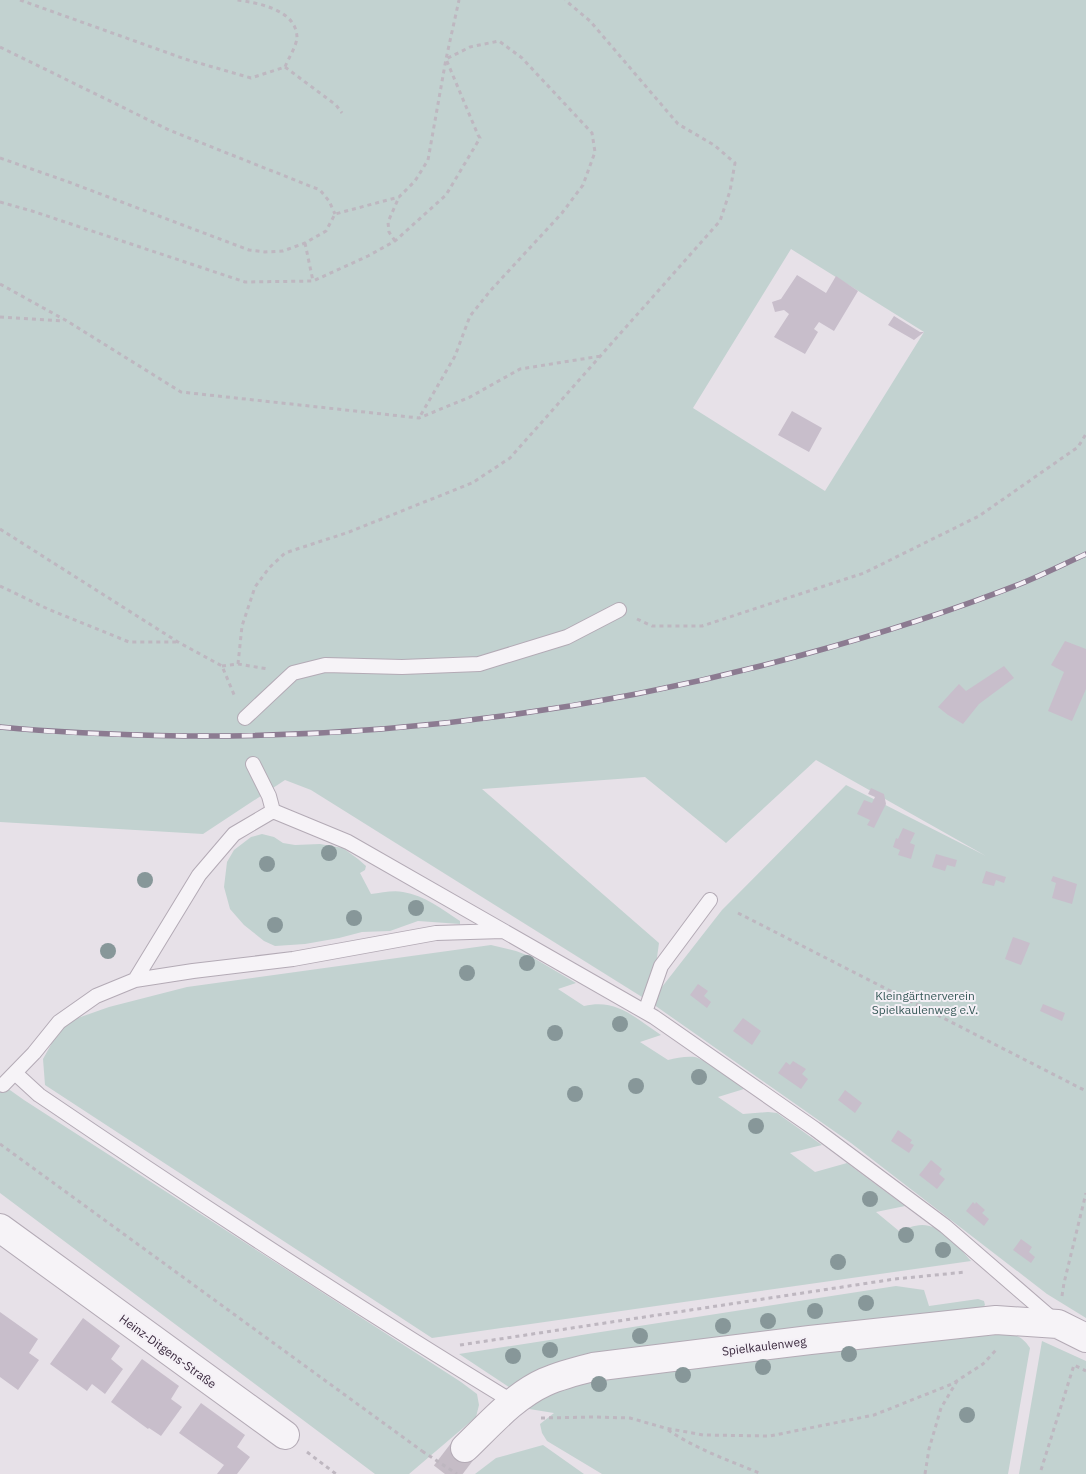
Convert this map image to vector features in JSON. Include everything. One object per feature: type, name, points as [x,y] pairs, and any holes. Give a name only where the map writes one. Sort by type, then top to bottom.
[{"type":"street","name":"Heinz-Ditgens-Straße","points":[[0,1228],[285,1435]]},
{"type":"street","name":"Spielkaulenweg","points":[[465,1448],[513,1402],[543,1382],[593,1367],[810,1340],[996,1320],[1058,1324],[1086,1338]]},
{"type":"lane","points":[[244,718],[293,673],[325,665],[402,667],[479,664],[567,636],[619,610]]},
{"type":"lane","points":[[252,764],[269,796],[273,811]]},
{"type":"lane","points":[[273,811],[348,842],[654,1016],[815,1129],[945,1226],[1058,1324]]},
{"type":"lane","points":[[135,980],[199,875],[234,834],[273,811]]},
{"type":"lane","points":[[645,1012],[661,966],[710,900]]},
{"type":"lane","points":[[3,1085],[34,1053],[59,1022],[96,996],[135,980],[293,959],[436,933],[505,931]]},
{"type":"lane","points":[[15,1073],[39,1095],[232,1224],[427,1350],[513,1402]]},
{"type":"path","points":[[20,0],[185,59],[251,78],[285,67],[297,40],[295,27],[291,20],[286,15],[258,3],[237,0]]},
{"type":"path","points":[[395,241],[388,232],[388,222],[399,197],[415,181],[428,160],[446,59],[459,0]]},
{"type":"path","points":[[238,664],[242,626],[255,587],[269,568],[284,553],[349,532],[472,483],[510,458],[720,221],[730,191],[735,162],[714,145],[678,124],[590,22],[565,0]]},
{"type":"path","points":[[419,418],[455,356],[470,316],[491,290],[562,213],[583,185],[595,152],[592,133],[522,58],[500,41],[470,47],[446,59]]},
{"type":"path","points":[[0,48],[169,130],[320,190],[329,201],[335,214]]},
{"type":"path","points":[[0,202],[246,282],[313,281],[368,256],[395,241],[446,195],[480,138],[446,59]]},
{"type":"path","points":[[285,67],[336,105],[342,113]]},
{"type":"path","points":[[0,158],[75,184],[249,250],[266,252],[283,251],[304,243],[326,231],[335,214],[399,197]]},
{"type":"path","points":[[304,243],[313,281]]},
{"type":"path","points":[[0,284],[67,321],[181,392],[419,418],[470,397],[520,369],[601,356]]},
{"type":"path","points":[[0,316],[67,321]]},
{"type":"path","points":[[619,610],[652,626],[702,626],[864,573],[979,516],[1078,446],[1086,434]]},
{"type":"path","points":[[0,529],[178,642],[222,666],[238,664],[293,673]]},
{"type":"path","points":[[0,586],[50,610],[129,642],[178,642]]},
{"type":"path","points":[[222,666],[244,718]]},
{"type":"path","points":[[738,913],[1086,1091]]},
{"type":"path","points":[[0,1144],[422,1451],[457,1474]]},
{"type":"path","points":[[1058,1324],[1064,1283],[1086,1193]]},
{"type":"path","points":[[427,1350],[885,1281],[996,1269]]},
{"type":"path","points":[[513,1402],[536,1418],[630,1418],[665,1428],[704,1434],[770,1436],[874,1414],[952,1384],[983,1364],[1002,1344]]},
{"type":"path","points":[[1041,1470],[1074,1365],[1086,1371]]},
{"type":"path","points":[[925,1474],[929,1449],[941,1408],[958,1380]]},
{"type":"path","points":[[665,1428],[680,1438],[762,1474]]},
{"type":"path","points":[[285,1435],[336,1474]]},
{"type":"green space","name":"Kleingärtnerverein Spielkaulenweg e.V.","points":[[0,0],[1086,0],[1086,1318],[1047,1294],[851,1143],[650,1002],[311,790],[285,780],[203,834],[0,822]],"holes":[[[791,249],[924,332],[825,491],[693,408]],[[816,760],[986,856],[846,785],[722,910],[651,1001],[659,943],[482,789],[645,777],[726,843]]]},
{"type":"green space","points":[[262,834],[274,837],[283,843],[295,845],[320,844],[343,848],[366,866],[365,870],[360,873],[371,894],[395,891],[418,896],[460,921],[460,924],[418,921],[390,931],[362,932],[305,944],[275,946],[264,941],[244,925],[230,909],[224,887],[227,862],[234,850],[251,837]]},
{"type":"green space","points":[[491,945],[532,957],[576,983],[558,989],[584,1006],[596,1004],[616,1007],[634,1016],[661,1035],[640,1042],[668,1060],[695,1057],[713,1066],[744,1089],[718,1097],[743,1114],[777,1113],[822,1145],[790,1153],[815,1172],[847,1163],[905,1206],[876,1212],[899,1231],[919,1225],[929,1226],[950,1238],[971,1261],[432,1338],[45,1085],[43,1059],[58,1032],[75,1019],[109,1007],[187,987]]},
{"type":"green space","points":[[0,1083],[461,1382],[477,1394],[479,1405],[476,1417],[409,1474],[375,1474],[0,1193]]},
{"type":"green space","points":[[896,1286],[924,1290],[929,1306],[978,1299],[984,1301],[985,1305],[982,1309],[512,1389],[459,1354]]},
{"type":"green space","points":[[1009,1333],[1021,1338],[1030,1348],[1008,1474],[602,1474],[547,1441],[542,1433],[540,1424],[554,1413],[523,1408],[548,1393],[582,1381],[645,1371]]},
{"type":"green space","points":[[1042,1341],[1086,1361],[1086,1474],[1019,1474]]},
{"type":"green space","points":[[543,1445],[584,1474],[475,1474],[496,1458]]},
{"type":"building","points":[[797,275],[826,293],[836,276],[858,291],[834,331],[819,322],[814,329],[818,332],[805,354],[774,337],[789,314],[784,310],[775,312],[772,302],[781,299]]},
{"type":"building","points":[[894,316],[920,332],[924,332],[914,340],[888,325]]},
{"type":"building","points":[[792,411],[822,428],[809,452],[778,435]]},
{"type":"building","points":[[1065,641],[1086,649],[1086,689],[1072,721],[1048,711],[1064,672],[1051,665]]},
{"type":"building","points":[[1004,666],[1014,678],[979,704],[963,724],[938,707],[959,684],[966,691]]},
{"type":"building","points":[[871,788],[884,794],[886,804],[874,828],[867,825],[870,820],[857,814],[864,800],[872,803],[875,797],[868,794]]},
{"type":"building","points":[[903,828],[915,833],[910,843],[915,845],[911,859],[898,855],[900,850],[893,847],[896,838],[898,839]]},
{"type":"building","points":[[936,854],[957,860],[955,867],[947,865],[945,871],[932,867]]},
{"type":"building","points":[[986,871],[1006,877],[1004,883],[996,880],[994,886],[982,883]]},
{"type":"building","points":[[1053,876],[1077,884],[1072,904],[1052,898],[1056,883],[1051,881]]},
{"type":"building","points":[[1013,937],[1030,943],[1021,965],[1005,959]]},
{"type":"building","points":[[698,984],[708,991],[704,996],[711,1002],[707,1008],[690,995]]},
{"type":"building","points":[[1043,1004],[1065,1013],[1062,1021],[1040,1011]]},
{"type":"building","points":[[743,1018],[761,1031],[752,1045],[733,1031]]},
{"type":"building","points":[[793,1061],[806,1069],[802,1074],[808,1079],[801,1089],[778,1073],[786,1062],[790,1065]]},
{"type":"building","points":[[845,1090],[862,1103],[855,1113],[838,1100]]},
{"type":"building","points":[[898,1130],[912,1140],[910,1143],[914,1145],[909,1153],[891,1141]]},
{"type":"building","points":[[931,1160],[942,1169],[939,1174],[945,1179],[937,1189],[919,1175]]},
{"type":"building","points":[[973,1202],[975,1204],[976,1202],[985,1210],[982,1213],[989,1219],[984,1226],[966,1211]]},
{"type":"building","points":[[1021,1239],[1032,1247],[1029,1252],[1035,1257],[1031,1263],[1013,1250]]},
{"type":"building","points":[[0,1312],[38,1339],[29,1353],[39,1360],[18,1390],[0,1377]]},
{"type":"building","points":[[83,1318],[120,1346],[111,1359],[123,1369],[105,1394],[92,1384],[87,1391],[50,1364]]},
{"type":"building","points":[[142,1359],[179,1386],[171,1399],[182,1407],[161,1436],[148,1429],[111,1402]]},
{"type":"building","points":[[201,1403],[245,1435],[237,1447],[250,1457],[237,1474],[217,1474],[224,1465],[179,1433]]},
{"type":"tunnel","points":[[445,1474],[465,1448]]},
{"type":"railway","points":[[0,727],[115,734],[184,736],[262,735],[418,726],[496,717],[573,705],[650,691],[726,674],[857,639],[993,594],[1028,581],[1086,554]]}]
